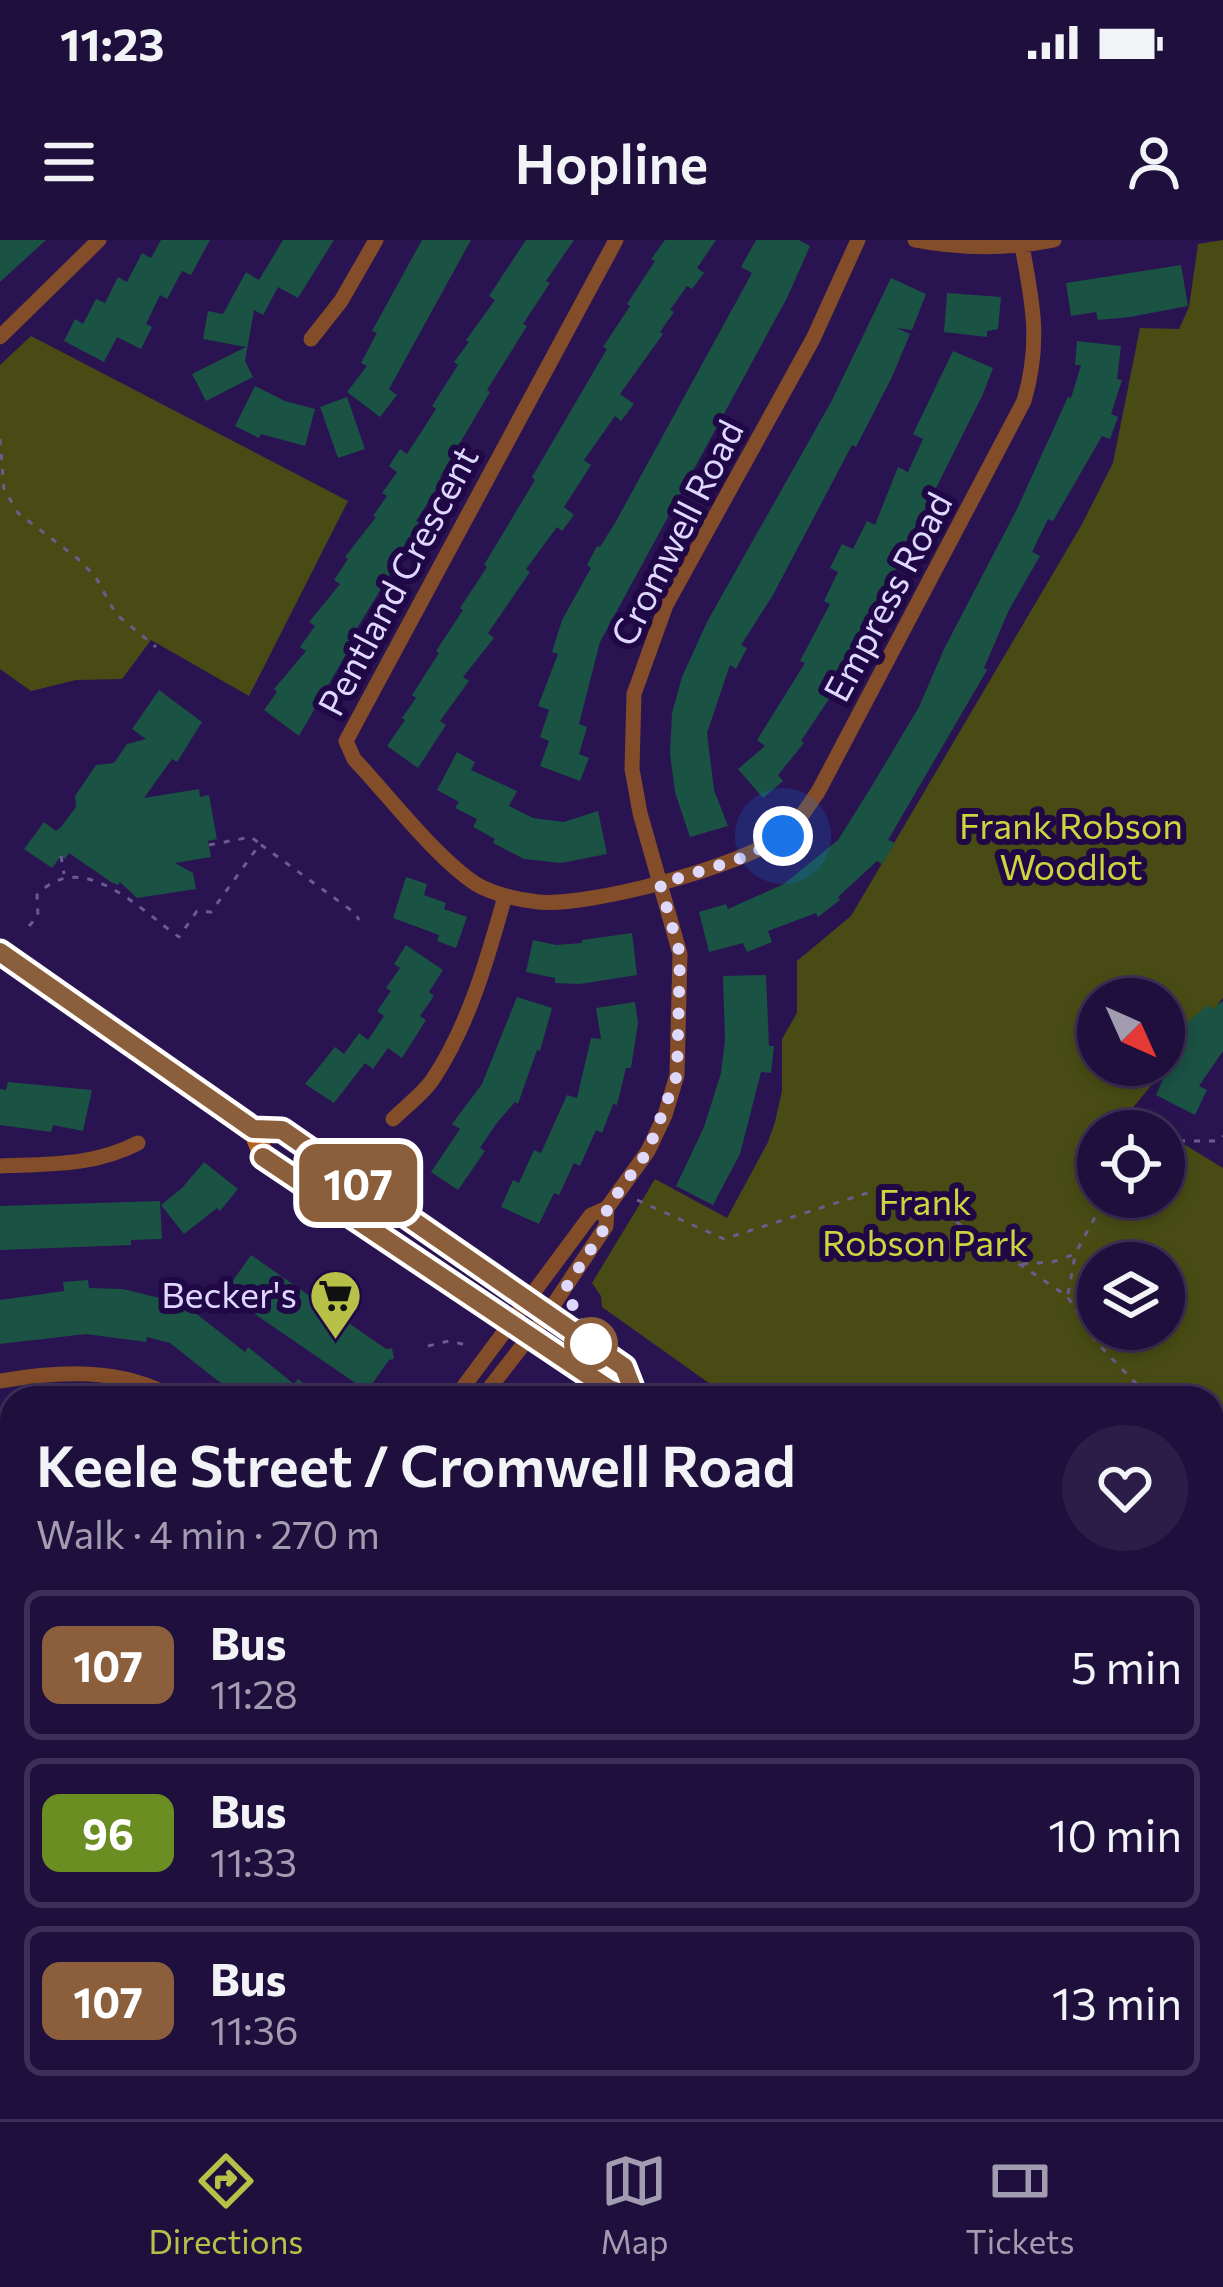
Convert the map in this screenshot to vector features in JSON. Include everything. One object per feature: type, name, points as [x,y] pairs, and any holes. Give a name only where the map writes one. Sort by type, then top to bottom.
[{"type":"main road","points":[[0,952],[253,1129],[282,1130],[527,1298],[624,1367],[631,1386]]},
{"type":"main road","points":[[253,1129],[263,1157],[605,1386]]},
{"type":"street","points":[[0,337],[99,240]]},
{"type":"street","points":[[311,339],[341,301],[376,240]]},
{"type":"street","name":"Pentland Crescent","points":[[616,240],[346,741],[354,759],[452,864],[478,885],[540,903],[660,884]]},
{"type":"street","name":"Cromwell Road","points":[[464,1386],[591,1215],[607,1208],[648,1151],[677,1075],[680,954],[632,769],[634,694],[666,605],[813,339],[858,240]]},
{"type":"street","points":[[915,240],[952,247],[1022,246],[1054,240]]},
{"type":"street","name":"Empress Road","points":[[660,884],[748,856],[783,836],[818,792],[1024,401],[1034,366],[1036,334],[1022,246]]},
{"type":"street","points":[[393,1119],[431,1082],[453,1041],[487,961],[505,896]]},
{"type":"street","points":[[0,1166],[89,1162],[138,1143]]},
{"type":"street","name":"Cromwell Road","points":[[492,1386],[606,1226],[607,1208]]},
{"type":"street","points":[[0,1381],[98,1374],[152,1386]]},
{"type":"path","points":[[0,439],[4,489],[18,513],[77,558],[95,576],[116,614],[156,647]]},
{"type":"path","points":[[209,844],[251,837],[356,913],[359,920]]},
{"type":"path","points":[[29,926],[38,916],[37,895],[64,875],[93,878],[179,938],[197,911],[211,912],[260,844]]},
{"type":"path","points":[[61,856],[64,875]]},
{"type":"path","points":[[119,895],[126,886]]},
{"type":"path","points":[[1185,1141],[1218,1141],[1223,1136]]},
{"type":"path","points":[[637,1200],[724,1239],[889,1186],[955,1221],[1067,1296],[1098,1344],[1135,1386]]},
{"type":"path","points":[[1067,1296],[1075,1254],[1095,1218]]},
{"type":"path","points":[[1020,1264],[1052,1262],[1075,1254]]},
{"type":"path","points":[[428,1346],[449,1341],[473,1346]]},
{"type":"green space","name":"Frank Robson Park","points":[[1223,240],[1223,998],[1185,1044],[1185,978],[1077,978],[1077,1086],[1151,1086],[1131,1110],[1077,1110],[1077,1218],[1185,1218],[1185,1145],[1223,1168],[1223,1386],[713,1386],[602,1307],[592,1283],[655,1179],[727,1218],[775,1122],[782,1091],[782,1039],[797,1013],[797,961],[851,916],[1081,526],[1113,463],[1140,328],[1179,329],[1189,307],[1198,244]]},
{"type":"green space","points":[[31,336],[348,501],[249,696],[151,640],[122,679],[76,680],[31,691],[0,669],[0,365]]},
{"type":"building","points":[[0,240],[46,240],[0,282]]},
{"type":"building","points":[[161,240],[210,240],[191,275],[182,271],[167,299],[160,295],[141,349],[117,337],[104,362],[64,341],[75,319],[83,324],[96,299],[105,303],[118,277],[127,282],[142,253],[151,258]]},
{"type":"building","points":[[283,240],[334,240],[298,298],[278,287],[263,315],[254,310],[245,361],[253,377],[206,401],[192,374],[246,347],[203,339],[208,311],[223,314],[246,272],[259,280]]},
{"type":"building","points":[[422,240],[471,240],[389,389],[397,395],[380,417],[347,392],[367,366],[361,363],[377,333],[372,331]]},
{"type":"building","points":[[526,240],[574,240],[546,281],[550,283],[523,324],[527,326],[487,390],[440,477],[443,480],[299,736],[264,710],[277,692],[274,689],[306,651],[300,647],[315,626],[309,622],[340,584],[334,580],[345,557],[387,496],[382,493],[397,472],[389,466],[400,449],[407,454],[436,409],[432,406],[458,365],[454,362],[495,300],[489,296]]},
{"type":"building","points":[[665,240],[716,240],[697,268],[704,273],[692,289],[687,286],[670,310],[674,312],[663,334],[620,394],[634,404],[621,421],[615,416],[584,460],[591,465],[564,507],[574,515],[562,531],[557,527],[526,569],[530,572],[488,633],[494,638],[463,677],[469,681],[440,721],[446,725],[418,768],[387,746]]},
{"type":"building","points":[[756,240],[799,240],[810,246],[788,296],[600,642],[579,724],[587,727],[579,754],[589,758],[580,781],[540,766],[549,741],[540,737],[549,710],[538,706],[558,654],[552,652],[562,620],[591,568],[587,565],[597,546],[615,523],[752,273],[741,267]]},
{"type":"building","points":[[1181,265],[1188,306],[1098,320],[1096,312],[1071,316],[1066,283]]},
{"type":"building","points":[[891,278],[926,294],[912,330],[896,328],[910,334],[892,377],[741,645],[747,648],[736,669],[730,665],[707,733],[714,790],[728,826],[690,837],[675,792],[670,754],[672,713],[682,677],[707,622],[831,402]]},
{"type":"building","points":[[947,293],[1001,297],[998,329],[987,331],[987,337],[944,332]]},
{"type":"building","points":[[1077,341],[1121,346],[1117,379],[1122,380],[1111,414],[1118,417],[1110,439],[1102,436],[1053,521],[1048,519],[1032,552],[1040,556],[1009,610],[987,670],[888,840],[895,843],[882,864],[877,861],[818,917],[816,913],[768,931],[772,942],[747,952],[743,943],[709,952],[699,912],[726,904],[728,909],[784,884],[838,840],[870,789],[919,707],[1071,398],[1081,365],[1075,365]]},
{"type":"building","points":[[953,351],[993,368],[983,394],[837,687],[801,741],[804,743],[778,775],[783,781],[763,798],[738,769],[765,746],[757,740],[805,663],[800,661],[830,604],[824,601],[838,572],[830,568],[842,544],[853,549],[867,521],[875,525],[898,467],[908,472],[923,439],[913,434]]},
{"type":"building","points":[[255,386],[315,409],[305,446],[261,434],[259,438],[235,426]]},
{"type":"building","points":[[347,397],[365,449],[338,458],[320,407]]},
{"type":"building","points":[[159,690],[202,722],[177,762],[172,759],[144,798],[199,789],[200,797],[209,795],[217,839],[208,841],[211,857],[175,863],[193,873],[196,889],[137,898],[120,882],[111,882],[69,853],[52,868],[24,849],[44,822],[56,831],[61,827],[96,765],[114,763],[127,744],[146,739],[132,729]]},
{"type":"building","points":[[457,752],[475,762],[471,770],[517,791],[509,806],[533,818],[564,822],[598,811],[607,854],[561,863],[524,859],[493,843],[495,839],[473,827],[477,819],[455,808],[459,802],[437,790]]},
{"type":"building","points":[[406,877],[427,884],[424,895],[446,903],[444,909],[467,917],[456,948],[437,941],[439,935],[393,918]]},
{"type":"building","points":[[632,933],[637,975],[580,984],[555,983],[555,978],[526,972],[533,940],[556,945]]},
{"type":"building","points":[[406,945],[443,970],[420,1016],[426,1020],[402,1058],[388,1048],[373,1069],[365,1063],[334,1103],[305,1084],[335,1047],[344,1054],[359,1033],[368,1040],[384,1016],[377,1011],[391,991],[386,988],[400,968],[394,964]]},
{"type":"building","points":[[766,975],[769,1046],[774,1046],[771,1073],[761,1072],[740,1154],[713,1205],[676,1186],[704,1127],[721,1073],[723,976]]},
{"type":"building","points":[[517,997],[552,1008],[540,1051],[518,1104],[496,1124],[480,1148],[485,1151],[458,1190],[431,1172],[460,1129],[452,1124],[482,1084]]},
{"type":"building","points":[[1223,1001],[1223,1051],[1199,1086],[1207,1090],[1195,1115],[1156,1095],[1160,1086],[1185,1086],[1185,1029],[1208,1005],[1212,1009]]},
{"type":"building","points":[[635,1002],[638,1023],[631,1068],[626,1068],[617,1105],[613,1104],[602,1133],[596,1130],[580,1166],[574,1163],[539,1224],[501,1207],[534,1150],[541,1153],[567,1095],[577,1098],[591,1038],[601,1039],[596,1008]]},
{"type":"building","points":[[8,1082],[92,1090],[83,1131],[53,1125],[51,1132],[0,1125],[0,1089],[6,1090]]},
{"type":"building","points":[[204,1162],[238,1189],[220,1211],[217,1208],[184,1234],[161,1205]]},
{"type":"building","points":[[160,1201],[162,1239],[131,1240],[131,1245],[0,1250],[0,1206]]},
{"type":"building","points":[[251,1255],[386,1349],[392,1348],[394,1359],[371,1386],[360,1386],[224,1293]]},
{"type":"building","points":[[88,1280],[89,1288],[123,1289],[184,1304],[245,1352],[248,1347],[294,1384],[298,1379],[307,1386],[227,1386],[170,1343],[147,1337],[146,1342],[86,1334],[0,1344],[0,1300],[64,1291],[63,1282]]},
{"type":"bus line","name":"107","points":[[0,952],[253,1129],[282,1130],[527,1298],[624,1367],[631,1386]]},
{"type":"bus line","name":"107","points":[[263,1157],[605,1386]]},
{"type":"place","name":"Becker's","points":[[336,1341]]},
{"type":"route","points":[[591,1344],[565,1289],[606,1226],[607,1208],[648,1151],[677,1075],[680,954],[660,884],[748,856],[783,836]]},
{"type":"park label","name":"Frank Robson Woodlot","points":[[1071,846]]}]
